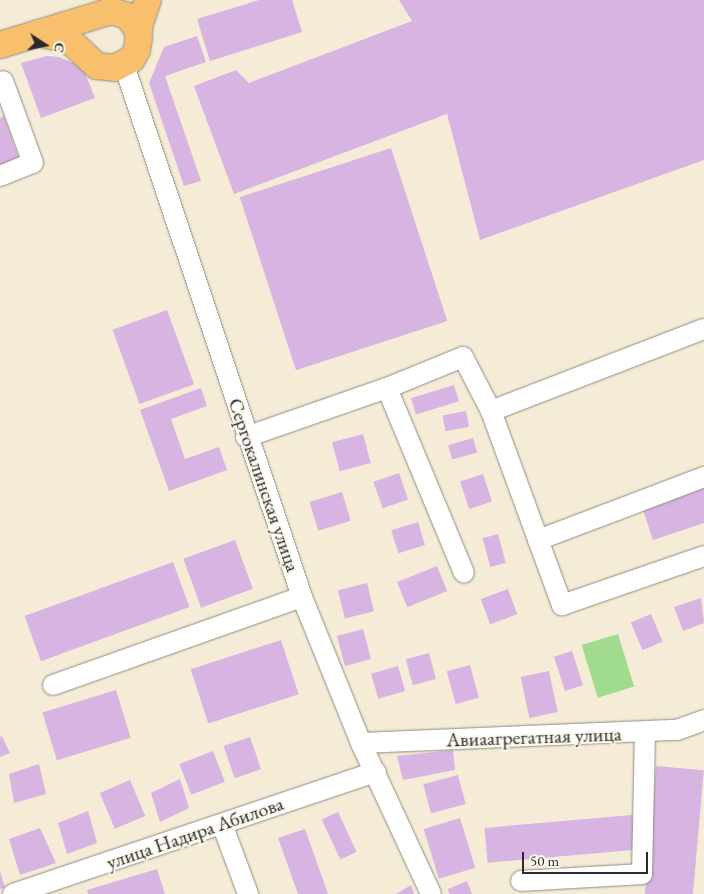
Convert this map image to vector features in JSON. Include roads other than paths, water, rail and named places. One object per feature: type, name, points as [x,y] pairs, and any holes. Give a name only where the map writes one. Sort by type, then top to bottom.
[{"type":"main road","points":[[0,45],[103,12],[133,0]]},
{"type":"main road","points":[[38,33],[69,40],[85,53],[90,60],[106,68],[124,65],[132,59],[139,39],[140,23],[148,0]]},
{"type":"main road","points":[[85,53],[81,42],[83,30],[89,20],[103,12],[111,11],[128,16],[138,31],[139,39]]},
{"type":"street","name":"Сергокалинская улица","points":[[124,65],[246,437],[302,597],[361,743],[431,894]]},
{"type":"street","points":[[0,176],[33,163],[1,79]]},
{"type":"street","points":[[491,412],[704,329]]},
{"type":"street","points":[[246,437],[387,388],[463,357],[491,412],[562,605],[704,556]]},
{"type":"street","points":[[387,388],[464,574]]},
{"type":"street","points":[[538,540],[704,477]]},
{"type":"street","points":[[53,685],[302,597]]},
{"type":"street","name":"Авиаагрегатная улица","points":[[361,743],[645,732],[677,730],[702,722]]},
{"type":"street","points":[[522,880],[642,874],[645,732]]},
{"type":"street","name":"улица Надира Абилова","points":[[13,894],[376,772]]},
{"type":"street","points":[[222,824],[248,894]]}]
